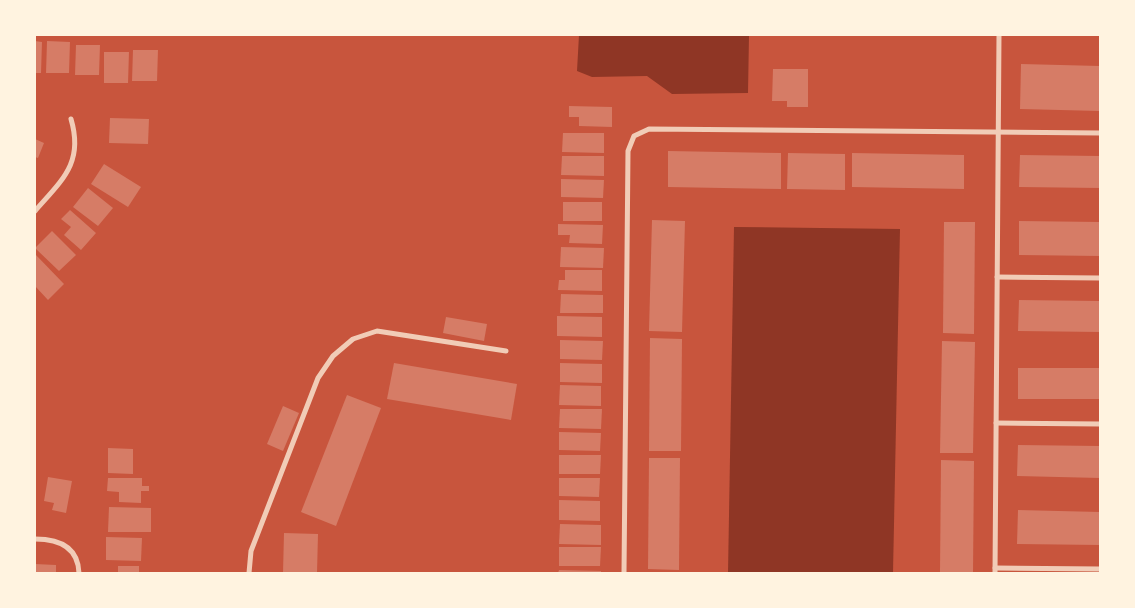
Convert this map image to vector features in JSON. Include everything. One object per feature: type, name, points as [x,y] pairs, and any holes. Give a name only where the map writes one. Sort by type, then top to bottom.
[{"type":"street","points":[[999,35],[995,570],[1100,569]]},
{"type":"street","points":[[35,211],[62,180],[73,163],[75,146],[71,119]]},
{"type":"street","points":[[624,573],[628,152],[634,136],[649,129],[1100,133]]},
{"type":"street","points":[[997,276],[1100,278]]},
{"type":"street","points":[[248,573],[251,551],[305,408],[318,378],[333,356],[353,339],[377,331],[506,351]]},
{"type":"street","points":[[996,423],[1100,424]]},
{"type":"street","points":[[35,539],[48,539],[64,544],[75,555],[78,573]]},
{"type":"shaded area","points":[[579,35],[749,35],[748,93],[672,94],[647,76],[592,77],[577,71]]},
{"type":"shaded area","points":[[734,227],[900,229],[893,573],[728,573]]},
{"type":"building","points":[[35,41],[42,42],[41,73],[35,73]]},
{"type":"building","points":[[47,41],[70,42],[69,73],[46,73]]},
{"type":"building","points":[[76,45],[100,45],[99,75],[75,75]]},
{"type":"building","points":[[133,50],[158,50],[157,81],[132,81]]},
{"type":"building","points":[[104,52],[129,52],[128,83],[104,83]]},
{"type":"building","points":[[1021,64],[1100,66],[1100,111],[1020,109]]},
{"type":"building","points":[[773,69],[808,69],[808,107],[787,107],[787,101],[772,101]]},
{"type":"building","points":[[569,106],[612,107],[612,127],[579,126],[579,117],[569,117]]},
{"type":"building","points":[[110,118],[149,119],[148,144],[109,143]]},
{"type":"building","points":[[563,133],[604,133],[604,153],[562,152]]},
{"type":"building","points":[[35,139],[44,143],[38,158],[35,157]]},
{"type":"building","points":[[668,151],[781,153],[781,189],[668,187]]},
{"type":"building","points":[[788,153],[845,154],[845,190],[787,189]]},
{"type":"building","points":[[852,153],[964,155],[964,189],[852,187]]},
{"type":"building","points":[[1020,155],[1100,156],[1100,188],[1019,187]]},
{"type":"building","points":[[562,156],[604,156],[604,176],[561,175]]},
{"type":"building","points":[[104,164],[141,187],[128,207],[91,184]]},
{"type":"building","points":[[561,179],[604,180],[603,198],[561,197]]},
{"type":"building","points":[[88,188],[113,208],[98,226],[73,207]]},
{"type":"building","points":[[563,202],[602,202],[602,221],[563,221]]},
{"type":"building","points":[[70,210],[96,233],[81,250],[64,235],[71,227],[61,219]]},
{"type":"building","points":[[652,220],[685,221],[682,332],[649,331]]},
{"type":"building","points":[[1019,221],[1100,222],[1100,256],[1019,255]]},
{"type":"building","points":[[944,222],[975,222],[974,334],[943,333]]},
{"type":"building","points":[[558,224],[603,225],[602,244],[569,243],[570,235],[558,235]]},
{"type":"building","points":[[52,231],[76,255],[59,271],[35,248]]},
{"type":"building","points":[[561,247],[604,248],[603,268],[560,267]]},
{"type":"building","points":[[35,254],[64,284],[48,300],[35,286]]},
{"type":"building","points":[[565,270],[602,270],[602,291],[558,290],[559,280],[565,280]]},
{"type":"building","points":[[561,294],[603,295],[603,313],[560,313]]},
{"type":"building","points":[[1019,300],[1100,301],[1100,332],[1018,331]]},
{"type":"building","points":[[557,316],[602,317],[602,337],[557,336]]},
{"type":"building","points":[[446,317],[487,324],[484,341],[443,333]]},
{"type":"building","points":[[650,338],[682,339],[681,451],[649,451]]},
{"type":"building","points":[[560,340],[603,341],[602,360],[560,359]]},
{"type":"building","points":[[942,341],[975,342],[973,453],[940,453]]},
{"type":"building","points":[[394,363],[517,384],[511,420],[387,399]]},
{"type":"building","points":[[560,363],[602,364],[602,383],[560,382]]},
{"type":"building","points":[[1018,368],[1100,368],[1100,399],[1018,399]]},
{"type":"building","points":[[560,385],[601,386],[601,406],[559,405]]},
{"type":"building","points":[[347,395],[381,408],[336,526],[301,512]]},
{"type":"building","points":[[283,406],[299,413],[283,451],[267,444]]},
{"type":"building","points":[[560,409],[602,409],[601,429],[559,428]]},
{"type":"building","points":[[559,432],[601,433],[600,451],[559,450]]},
{"type":"building","points":[[1018,445],[1100,446],[1100,478],[1017,476]]},
{"type":"building","points":[[108,448],[133,449],[133,474],[108,473]]},
{"type":"building","points":[[559,455],[601,455],[600,474],[559,474]]},
{"type":"building","points":[[649,458],[680,458],[679,570],[648,569]]},
{"type":"building","points":[[941,460],[974,461],[973,573],[940,572]]},
{"type":"building","points":[[48,477],[72,481],[66,513],[52,510],[54,503],[44,501]]},
{"type":"building","points":[[108,478],[142,478],[142,486],[149,486],[149,491],[141,491],[141,503],[119,502],[119,492],[107,491]]},
{"type":"building","points":[[559,478],[600,478],[599,497],[559,496]]},
{"type":"building","points":[[559,500],[600,501],[600,521],[559,520]]},
{"type":"building","points":[[109,507],[151,508],[151,532],[108,532]]},
{"type":"building","points":[[1018,510],[1100,512],[1100,545],[1017,544]]},
{"type":"building","points":[[560,524],[601,525],[601,545],[559,544]]},
{"type":"building","points":[[284,533],[318,534],[317,573],[283,573]]},
{"type":"building","points":[[106,537],[142,538],[141,561],[106,560]]},
{"type":"building","points":[[559,547],[601,547],[600,566],[559,566]]},
{"type":"building","points":[[35,564],[56,565],[56,573],[35,573]]},
{"type":"building","points":[[118,566],[139,566],[139,573],[118,573]]},
{"type":"building","points":[[559,570],[601,571],[601,573],[558,573]]}]
